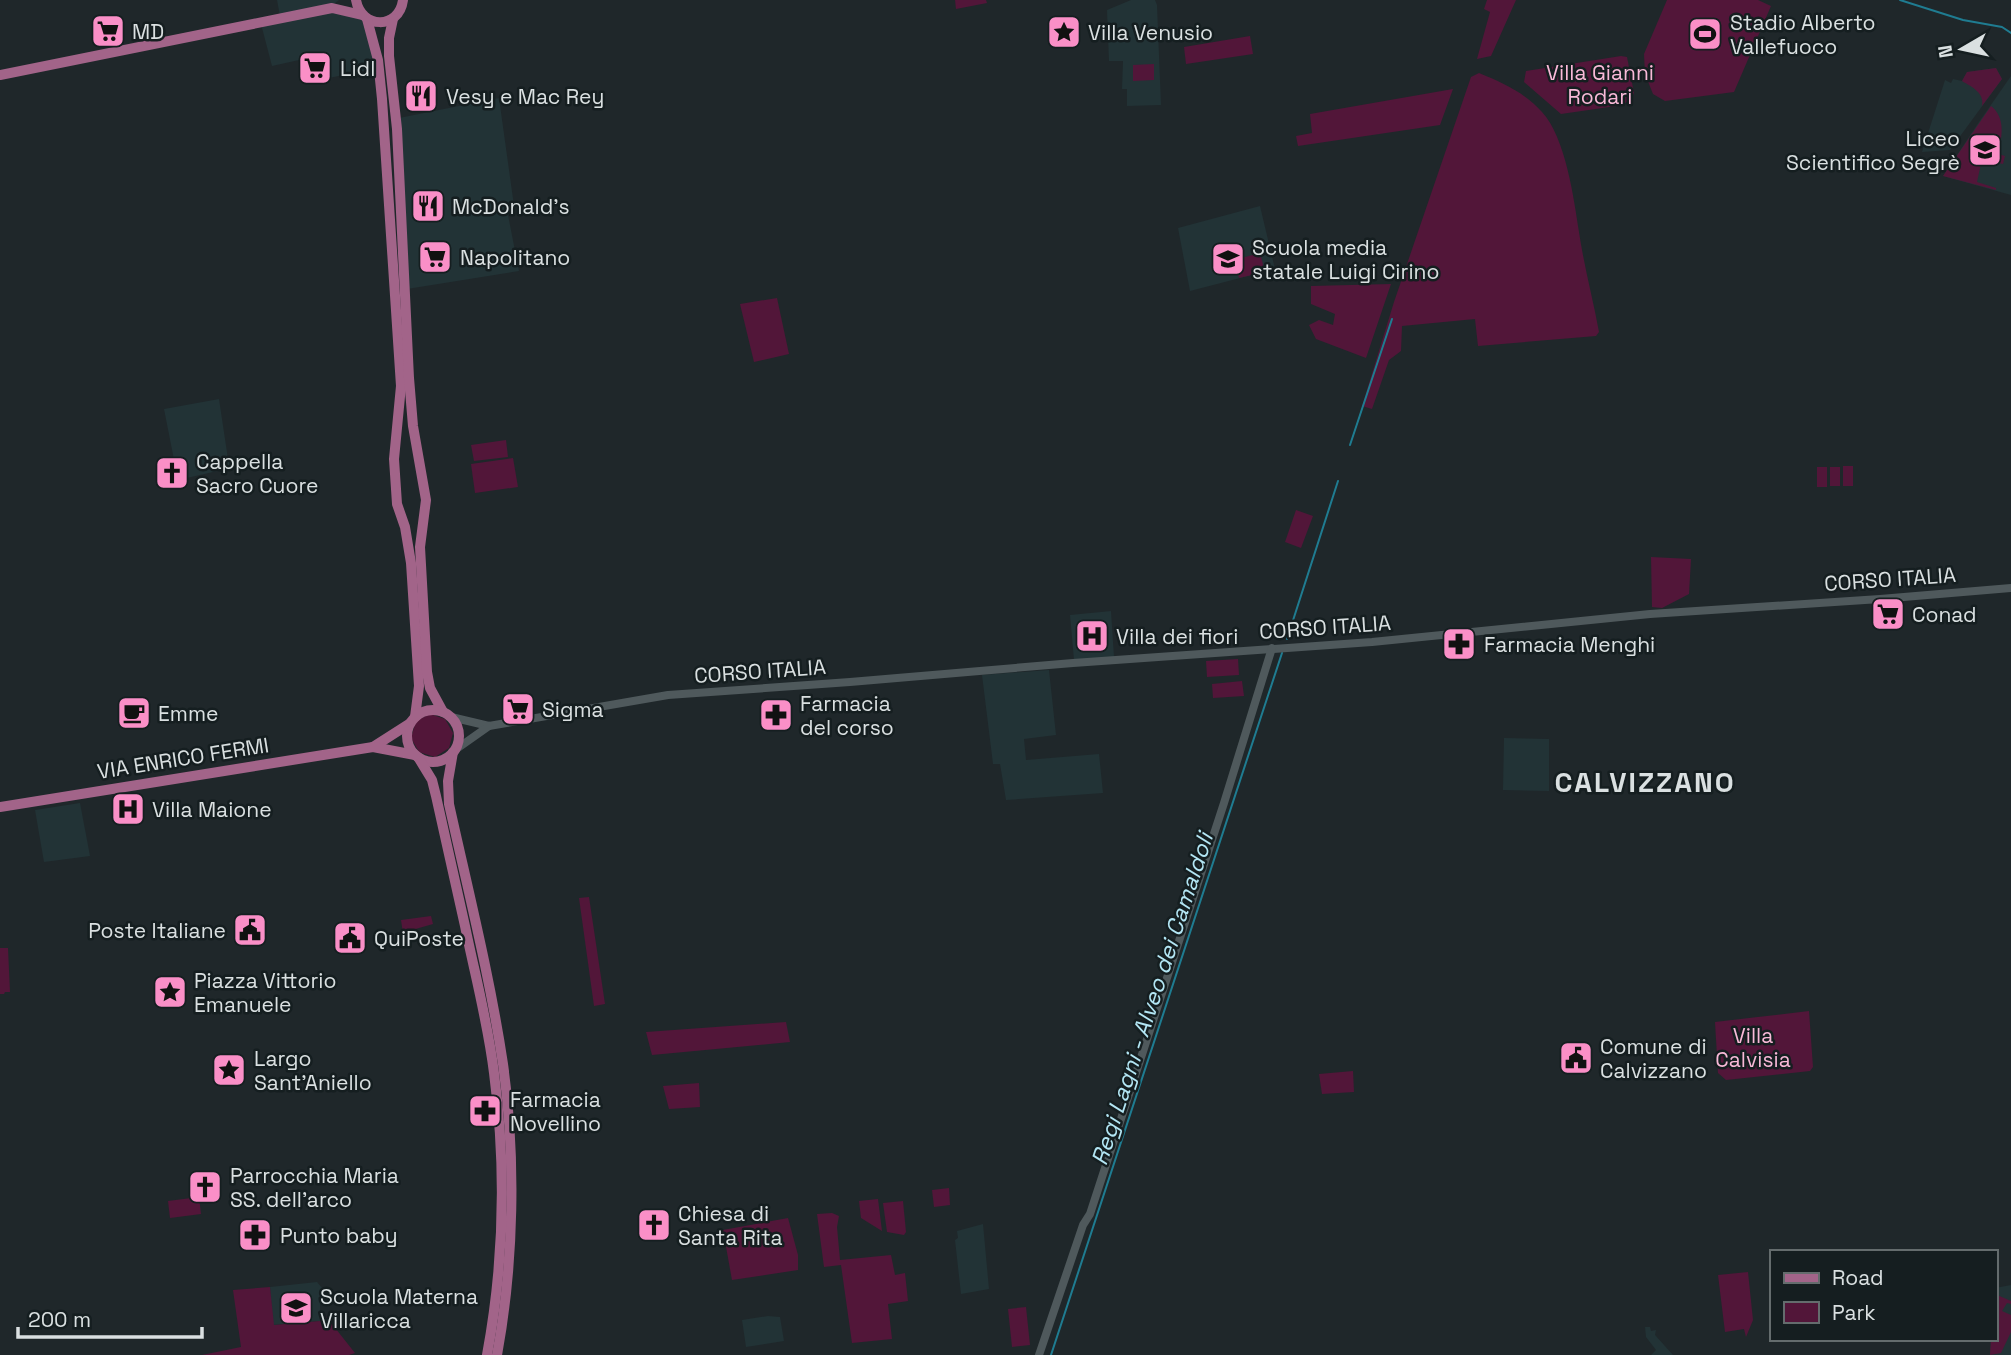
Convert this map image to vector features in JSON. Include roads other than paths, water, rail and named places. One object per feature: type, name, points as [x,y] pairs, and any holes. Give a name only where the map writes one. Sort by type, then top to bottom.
[{"type":"main road","points":[[0,75],[332,8],[343,0]]},
{"type":"main road","points":[[356,0],[365,17],[378,60],[382,99],[401,386],[395,441],[397,499],[411,563],[419,686],[407,741],[432,780],[485,1020],[494,1073],[500,1137],[500,1208],[495,1302],[487,1355]]},
{"type":"main road","points":[[402,4],[393,19],[389,56],[397,130],[409,379],[425,494],[420,547],[427,672],[430,688],[459,732],[447,780],[449,804],[495,1020],[508,1114],[509,1255],[497,1355]]},
{"type":"main road","points":[[332,8],[380,23],[393,19]]},
{"type":"main road","points":[[395,441],[404,437],[416,443]]},
{"type":"main road","points":[[400,511],[411,516],[423,510]]},
{"type":"main road","points":[[412,721],[428,710],[447,714]]},
{"type":"main road","name":"VIA ENRICO FERMI","points":[[373,747],[412,721]]},
{"type":"main road","name":"VIA ENRICO FERMI","points":[[0,807],[373,747],[416,756]]},
{"type":"main road","points":[[416,756],[436,762],[445,759],[454,751]]},
{"type":"street","points":[[402,4],[411,0]]},
{"type":"street","name":"CORSO ITALIA","points":[[489,726],[668,695],[1384,640],[1650,614],[2011,588]]},
{"type":"street","points":[[1039,1355],[1083,1225],[1090,1214],[1272,648]]},
{"type":"street","points":[[447,714],[489,726]]},
{"type":"street","points":[[454,751],[489,726]]},
{"type":"waterway","name":"Regi Lagni - Alveo dei Camaldoli","points":[[1900,0],[1963,20],[2002,27],[2011,33]]},
{"type":"waterway","name":"Regi Lagni - Alveo dei Camaldoli","points":[[1350,445],[1392,319]]},
{"type":"waterway","name":"Regi Lagni - Alveo dei Camaldoli","points":[[1287,639],[1338,481]]},
{"type":"waterway","name":"Regi Lagni - Alveo dei Camaldoli","points":[[1051,1355],[1282,653]]},
{"type":"place","name":"MD","points":[[108,31]]},
{"type":"place","name":"Villa Venusio","points":[[1064,32]]},
{"type":"place","name":"Stadio Alberto Vallefuoco","points":[[1705,34]]},
{"type":"place","name":"Lidl","points":[[315,68]]},
{"type":"place","name":"Vesy e Mac Rey","points":[[421,96]]},
{"type":"place","name":"Liceo Scientifico Segrè","points":[[1985,150]]},
{"type":"place","name":"McDonald's","points":[[428,206]]},
{"type":"place","name":"Napolitano","points":[[435,257]]},
{"type":"place","name":"Scuola media statale Luigi Cirino","points":[[1228,259]]},
{"type":"place","name":"Cappella Sacro Cuore","points":[[172,473]]},
{"type":"place","name":"Conad","points":[[1888,614]]},
{"type":"place","name":"Villa dei fiori","points":[[1092,636]]},
{"type":"place","name":"Farmacia Menghi","points":[[1459,644]]},
{"type":"place","name":"Sigma","points":[[518,709]]},
{"type":"place","name":"Emme","points":[[134,713]]},
{"type":"place","name":"Farmacia del corso","points":[[776,715]]},
{"type":"place","name":"Villa Maione","points":[[128,809]]},
{"type":"place","name":"Poste Italiane","points":[[250,930]]},
{"type":"place","name":"QuiPoste","points":[[350,938]]},
{"type":"place","name":"Piazza Vittorio Emanuele","points":[[170,992]]},
{"type":"place","name":"Comune di Calvizzano","points":[[1576,1058]]},
{"type":"place","name":"Largo Sant'Aniello","points":[[229,1070]]},
{"type":"place","name":"Farmacia Novellino","points":[[485,1111]]},
{"type":"place","name":"Parrocchia Maria SS. dell'arco","points":[[205,1187]]},
{"type":"place","name":"Chiesa di Santa Rita","points":[[654,1225]]},
{"type":"place","name":"Punto baby","points":[[255,1235]]},
{"type":"place","name":"Scuola Materna Villaricca","points":[[296,1308]]},
{"type":"district","name":"CALVIZZANO","points":[[1645,782]]},
{"type":"park label","name":"Villa Gianni Rodari","points":[[1600,84]]},
{"type":"park label","name":"Villa Calvisia","points":[[1753,1047]]}]
